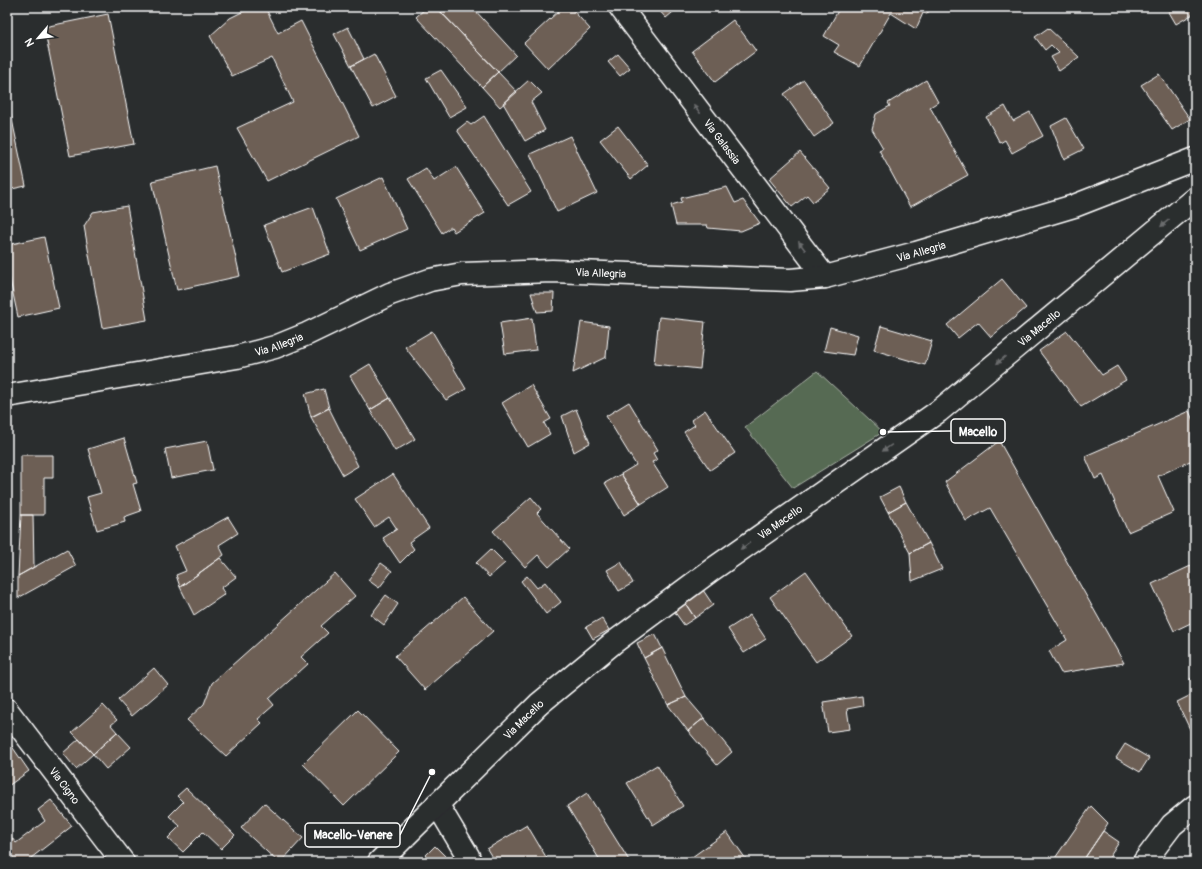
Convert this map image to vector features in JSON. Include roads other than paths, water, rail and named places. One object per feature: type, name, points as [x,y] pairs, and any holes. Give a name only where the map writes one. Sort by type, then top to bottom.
[{"type":"street","name":"Via Galassia","points":[[620,7],[825,277]]},
{"type":"street","name":"Via Allegria","points":[[7,396],[237,357],[275,347],[307,334],[390,294],[430,280],[462,274],[552,271],[790,280],[825,277],[916,253],[1074,206],[1195,159]]},
{"type":"street","name":"Via Macello","points":[[379,862],[539,704],[614,643],[713,568],[939,411],[1195,198]]},
{"type":"street","name":"Via Cigno","points":[[7,710],[123,862]]},
{"type":"street","points":[[437,804],[468,856],[470,862]]},
{"type":"street","points":[[1144,862],[1172,825],[1195,806]]},
{"type":"place","name":"Macello","points":[[883,432]]},
{"type":"place","name":"Macello-Venere","points":[[432,772]]}]
